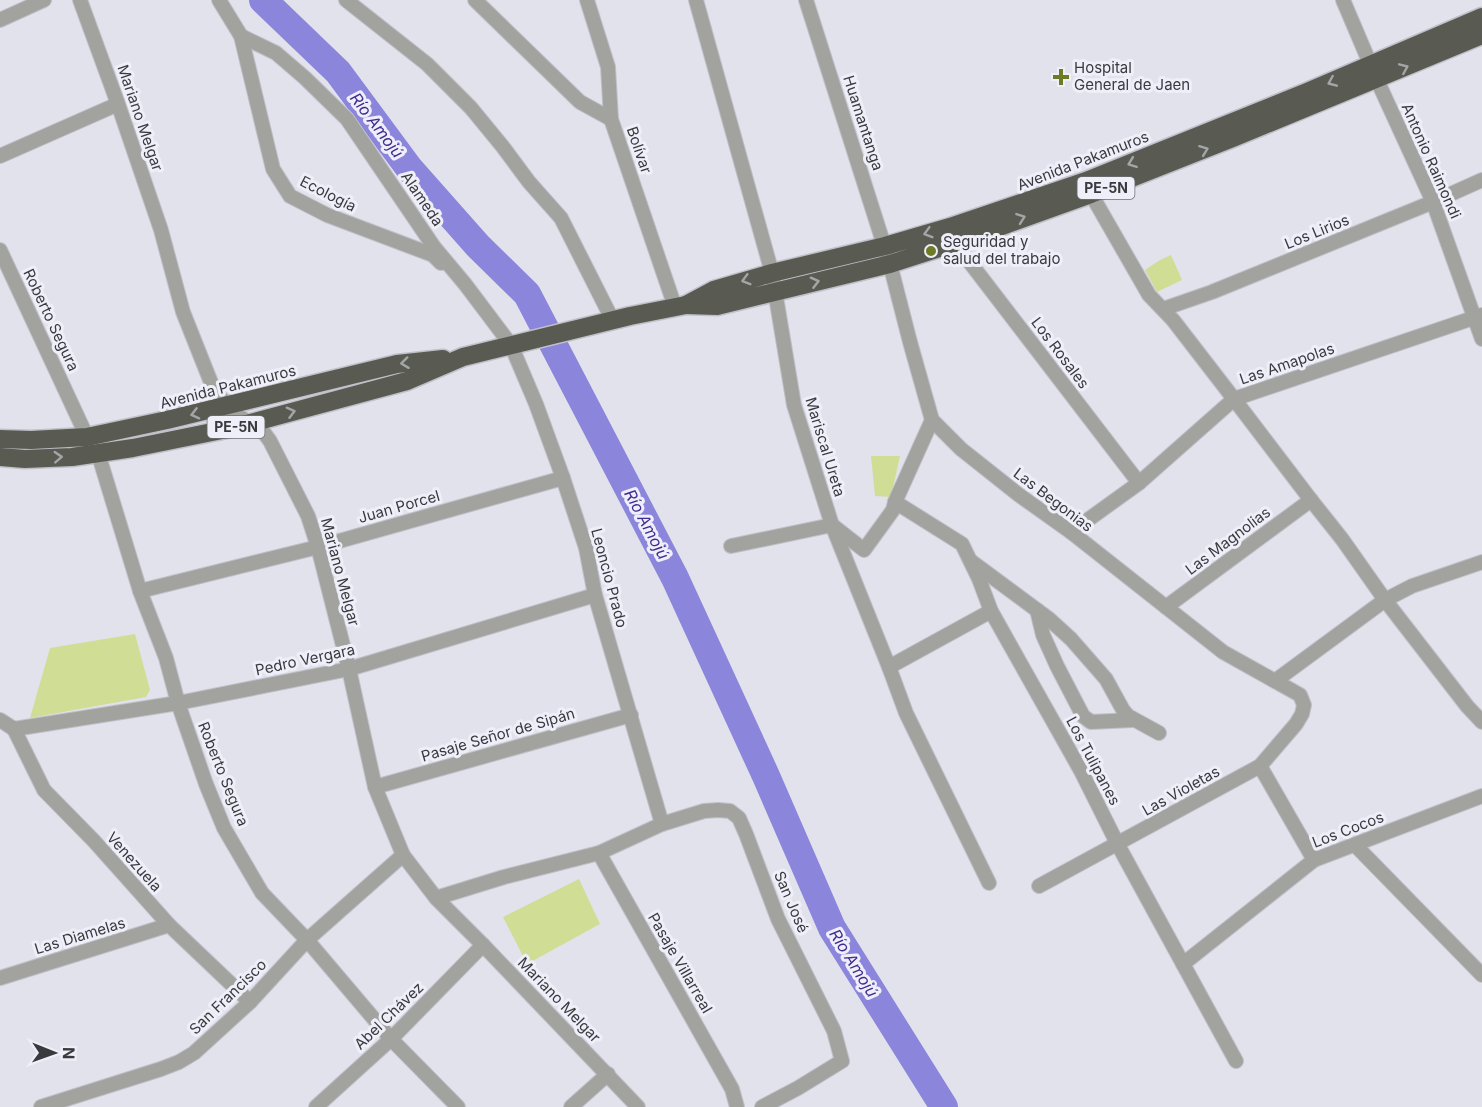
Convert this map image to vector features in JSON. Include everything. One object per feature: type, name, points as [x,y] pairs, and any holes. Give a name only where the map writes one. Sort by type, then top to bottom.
[{"type":"highway","name":"Avenida Pakamuros","points":[[681,306],[714,290],[772,273],[955,243],[1091,194],[1233,138],[1374,72],[1482,17]]},
{"type":"highway","name":"Avenida Pakamuros","points":[[520,343],[681,306],[717,306],[775,292],[887,255],[950,227],[1086,181],[1248,116],[1482,35]]},
{"type":"highway","name":"PE-5N","points":[[0,457],[26,459],[72,457],[133,448],[251,423],[407,381],[463,357],[520,343]]},
{"type":"highway","name":"Avenida Pakamuros","points":[[0,439],[87,437],[227,406],[397,364],[463,357]]},
{"type":"street","points":[[0,20],[44,0]]},
{"type":"street","name":"Mariano Melgar","points":[[80,0],[161,230],[183,312],[214,390],[235,414],[262,430],[270,441],[308,516],[349,669],[375,787],[403,855],[436,898],[638,1107]]},
{"type":"street","points":[[219,0],[241,36]]},
{"type":"street","points":[[346,0],[427,64],[471,108],[529,182],[561,218],[605,323]]},
{"type":"street","points":[[475,0],[580,102],[611,119]]},
{"type":"street","name":"Bolívar","points":[[588,0],[608,67],[611,119],[681,306]]},
{"type":"street","name":"Mariscal Ureta","points":[[696,0],[772,273],[794,405],[832,525],[906,713],[988,883]]},
{"type":"street","name":"Huamantanga","points":[[806,0],[887,255]]},
{"type":"street","name":"Antonio Raimondi","points":[[1342,0],[1433,202],[1479,316],[1482,339]]},
{"type":"street","name":"Ecología","points":[[241,36],[273,169],[290,196],[327,216],[433,255],[465,284]]},
{"type":"street","name":"Alameda","points":[[241,36],[276,53],[347,119],[434,247],[520,343]]},
{"type":"street","points":[[0,156],[118,104]]},
{"type":"street","name":"Los Lirios","points":[[1163,309],[1212,292],[1482,180]]},
{"type":"street","points":[[1091,194],[1149,295],[1163,309],[1234,399],[1342,539],[1385,600],[1482,722]]},
{"type":"street","name":"Los Rosales","points":[[955,243],[1139,483]]},
{"type":"street","name":"Roberto Segura","points":[[0,250],[87,437]]},
{"type":"street","name":"Las Begonias","points":[[887,255],[932,420],[961,449],[1223,652],[1300,695]]},
{"type":"street","name":"Las Amapolas","points":[[1071,532],[1139,483],[1234,399],[1479,316]]},
{"type":"street","name":"Leoncio Prado","points":[[520,343],[536,404],[586,548],[595,595],[662,824]]},
{"type":"street","points":[[731,546],[832,525],[864,550],[893,510],[932,420]]},
{"type":"street","name":"Roberto Segura","points":[[98,453],[140,591],[166,658],[178,703],[206,784],[224,828],[262,893],[306,940],[391,1039],[458,1107]]},
{"type":"street","name":"Juan Porcel","points":[[140,591],[318,547],[563,478]]},
{"type":"street","name":"Las Magnolias","points":[[1166,608],[1311,500]]},
{"type":"street","name":"Los Tulipanes","points":[[895,502],[962,544],[991,610],[1081,771],[1118,845],[1236,1061]]},
{"type":"street","points":[[970,561],[1037,610],[1071,639],[1106,679],[1123,710],[1133,720],[1159,733]]},
{"type":"street","points":[[1275,681],[1385,600],[1412,586],[1482,562]]},
{"type":"street","name":"Pedro Vergara","points":[[14,729],[178,703],[349,669],[595,595]]},
{"type":"street","points":[[889,667],[991,610]]},
{"type":"street","points":[[1037,610],[1043,635],[1052,656],[1083,716],[1091,722],[1133,720]]},
{"type":"street","name":"Las Violetas","points":[[1039,886],[1260,766],[1302,714],[1304,705],[1300,695]]},
{"type":"street","points":[[1467,706],[1482,701]]},
{"type":"street","name":"Pasaje Señor de Sipán","points":[[375,787],[631,715]]},
{"type":"street","points":[[0,720],[14,729]]},
{"type":"street","name":"Venezuela","points":[[14,729],[44,790],[94,841],[169,925],[250,1002]]},
{"type":"street","points":[[1260,766],[1314,860]]},
{"type":"street","name":"Los Cocos","points":[[1183,964],[1314,860],[1482,796]]},
{"type":"street","name":"San José","points":[[662,824],[704,811],[730,811],[739,818],[778,919],[834,1031],[842,1061],[762,1107]]},
{"type":"street","points":[[436,898],[504,877],[599,853],[662,824]]},
{"type":"street","points":[[1355,845],[1482,975]]},
{"type":"street","name":"Pasaje Villarreal","points":[[599,853],[732,1089],[737,1107]]},
{"type":"street","name":"San Francisco","points":[[41,1107],[179,1062],[194,1053],[250,1002],[306,940],[403,855]]},
{"type":"street","name":"Las Diamelas","points":[[0,978],[169,925]]},
{"type":"street","name":"Abel Chávez","points":[[316,1107],[391,1039],[483,945]]},
{"type":"street","points":[[571,1107],[608,1074]]},
{"type":"green space","points":[[1171,255],[1182,280],[1157,292],[1145,270]]},
{"type":"green space","points":[[871,456],[900,456],[891,497],[875,496]]},
{"type":"green space","points":[[135,634],[150,690],[146,697],[30,718],[50,648]]},
{"type":"green space","points":[[579,879],[600,924],[527,964],[503,917]]},
{"type":"waterway","name":"Río Amojú","points":[[263,0],[338,72],[409,168],[478,246],[527,294],[675,578],[766,776],[832,928],[944,1107]]},
{"type":"place","name":"Hospital General de Jaen","points":[[1061,77]]},
{"type":"place","name":"Seguridad y salud del trabajo","points":[[931,251]]}]
